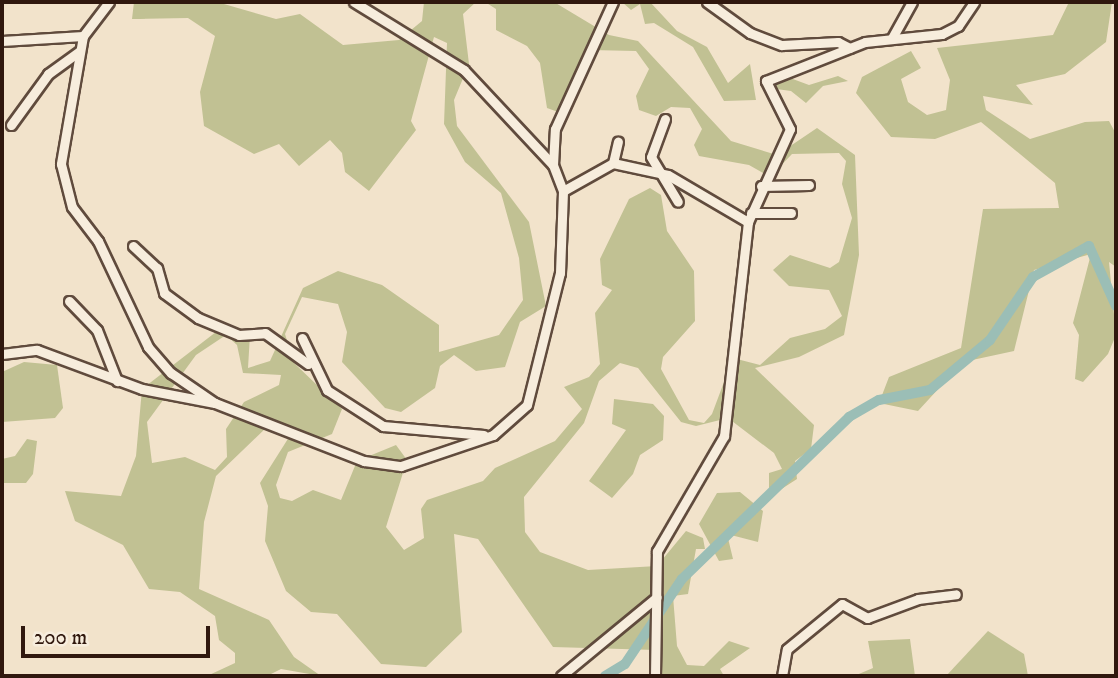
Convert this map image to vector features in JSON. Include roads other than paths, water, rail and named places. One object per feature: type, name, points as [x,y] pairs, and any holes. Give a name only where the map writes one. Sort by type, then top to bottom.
[{"type":"street","points":[[109,2],[83,36],[61,164],[68,197],[98,241],[154,355],[215,403]]},
{"type":"street","points":[[2,354],[37,350],[117,381],[215,403],[385,465],[416,464],[493,435],[527,404],[549,329],[561,273],[563,191],[553,165],[464,70],[354,2]]},
{"type":"street","points":[[553,165],[559,117],[613,2]]},
{"type":"street","points":[[707,2],[750,33],[782,45],[838,42],[850,48]]},
{"type":"street","points":[[892,38],[912,2]]},
{"type":"street","points":[[655,676],[657,551],[728,423],[749,217],[761,186],[790,129],[766,81],[850,48],[892,38],[949,31],[974,2]]},
{"type":"street","points":[[2,41],[83,36]]},
{"type":"street","points":[[11,125],[48,74],[80,51]]},
{"type":"street","points":[[665,119],[651,157],[678,202]]},
{"type":"street","points":[[613,163],[618,142]]},
{"type":"street","points":[[563,191],[613,163],[660,173],[749,217],[791,213]]},
{"type":"street","points":[[761,186],[809,185]]},
{"type":"street","points":[[133,246],[157,268],[164,293],[198,318],[240,335],[265,333],[312,367],[346,406],[394,431],[493,435]]},
{"type":"street","points":[[69,301],[97,330],[117,381]]},
{"type":"street","points":[[302,338],[312,367]]},
{"type":"street","points":[[782,676],[787,649],[842,604],[867,618],[918,598],[956,594]]},
{"type":"street","points":[[561,676],[657,597]]},
{"type":"waterway","points":[[605,676],[625,664],[682,579],[849,417],[879,400],[930,390],[990,340],[1033,277],[1089,246],[1116,306]]}]
